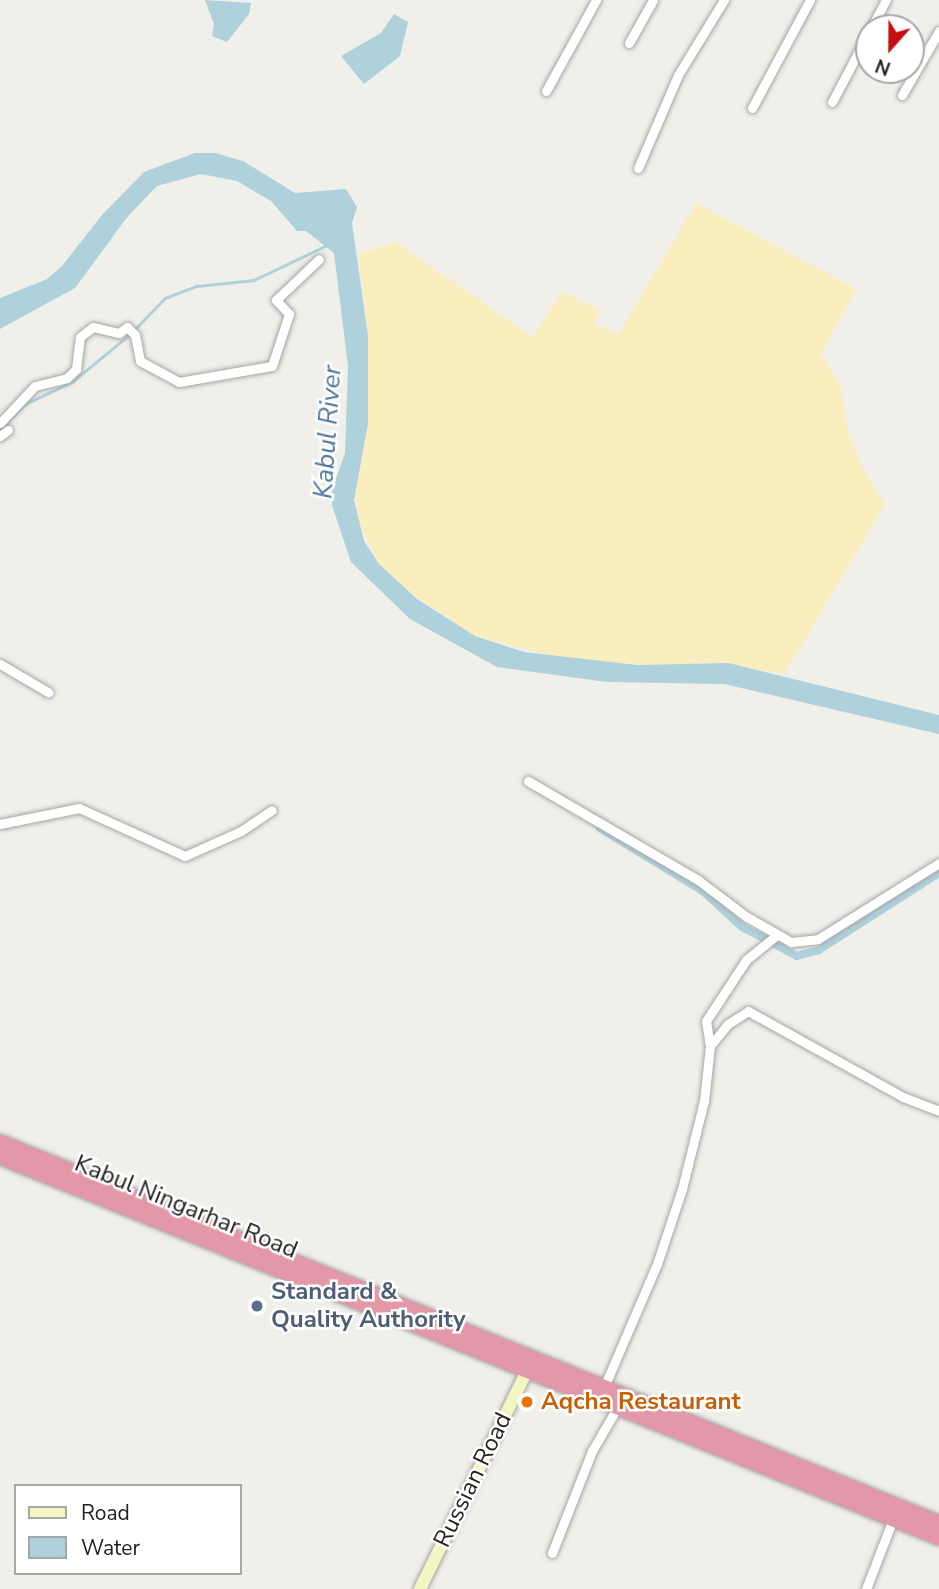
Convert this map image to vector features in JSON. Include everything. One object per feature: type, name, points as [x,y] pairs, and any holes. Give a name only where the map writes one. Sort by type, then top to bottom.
[{"type":"highway","name":"Kabul Ningarhar Road","points":[[0,1143],[39,1165],[617,1408],[939,1524]]},
{"type":"highway","name":"Kabul Ningarhar Road","points":[[0,1156],[39,1165],[604,1387],[893,1519],[939,1537]]},
{"type":"main road","name":"Russian Road","points":[[420,1589],[527,1371]]},
{"type":"street","points":[[547,91],[596,0]]},
{"type":"street","points":[[629,43],[653,0]]},
{"type":"street","points":[[638,167],[678,75],[724,0]]},
{"type":"street","points":[[752,108],[810,0]]},
{"type":"street","points":[[902,95],[939,31]]},
{"type":"street","points":[[832,102],[855,58]]},
{"type":"street","points":[[0,436],[4,426],[35,386],[67,378],[76,369],[80,337],[93,327],[119,333],[127,327],[135,335],[140,361],[179,382],[272,366],[289,314],[276,300],[319,259]]},
{"type":"street","points":[[0,664],[48,692]]},
{"type":"street","points":[[528,781],[698,880],[791,942],[818,939],[939,863]]},
{"type":"street","points":[[0,824],[79,808],[185,856],[241,831],[272,810]]},
{"type":"street","points":[[604,1387],[657,1264],[676,1209],[704,1101],[708,1041],[706,1021],[732,977],[777,935]]},
{"type":"street","points":[[708,1041],[748,1011],[903,1097],[939,1111]]},
{"type":"street","points":[[552,1553],[592,1451],[617,1408]]},
{"type":"street","points":[[866,1589],[893,1519]]},
{"type":"sand","points":[[696,203],[856,289],[821,355],[840,385],[849,435],[862,467],[885,504],[784,674],[714,662],[661,666],[560,658],[475,636],[399,585],[379,564],[357,518],[355,482],[368,424],[368,336],[359,254],[395,242],[533,337],[562,291],[600,310],[594,324],[619,334]]},
{"type":"water","points":[[205,0],[251,3],[249,14],[227,42],[212,36],[214,24]]},
{"type":"water","points":[[394,14],[408,22],[400,56],[364,84],[341,56],[381,33]]},
{"type":"water","points":[[195,153],[215,153],[243,161],[295,193],[346,189],[357,207],[352,223],[368,336],[368,424],[354,500],[364,541],[379,564],[417,599],[475,636],[524,652],[637,665],[729,663],[939,715],[939,734],[724,684],[607,682],[497,667],[410,619],[351,562],[332,505],[332,490],[345,453],[348,366],[334,253],[306,231],[297,231],[271,201],[237,181],[201,174],[157,186],[128,216],[75,288],[0,329],[0,298],[47,279],[62,266],[102,215],[144,172]]},
{"type":"waterway","points":[[134,330],[165,298],[197,286],[254,280],[327,245]]},
{"type":"waterway","points":[[0,429],[25,404],[72,382],[129,335]]},
{"type":"waterway","points":[[600,828],[703,891],[742,927],[797,956],[819,950],[939,873]]},
{"type":"place","name":"Standard & Quality Authority","points":[[257,1306]]},
{"type":"place","name":"Aqcha Restaurant","points":[[527,1402]]},
{"type":"water label","name":"Kabul River","points":[[328,432]]}]
